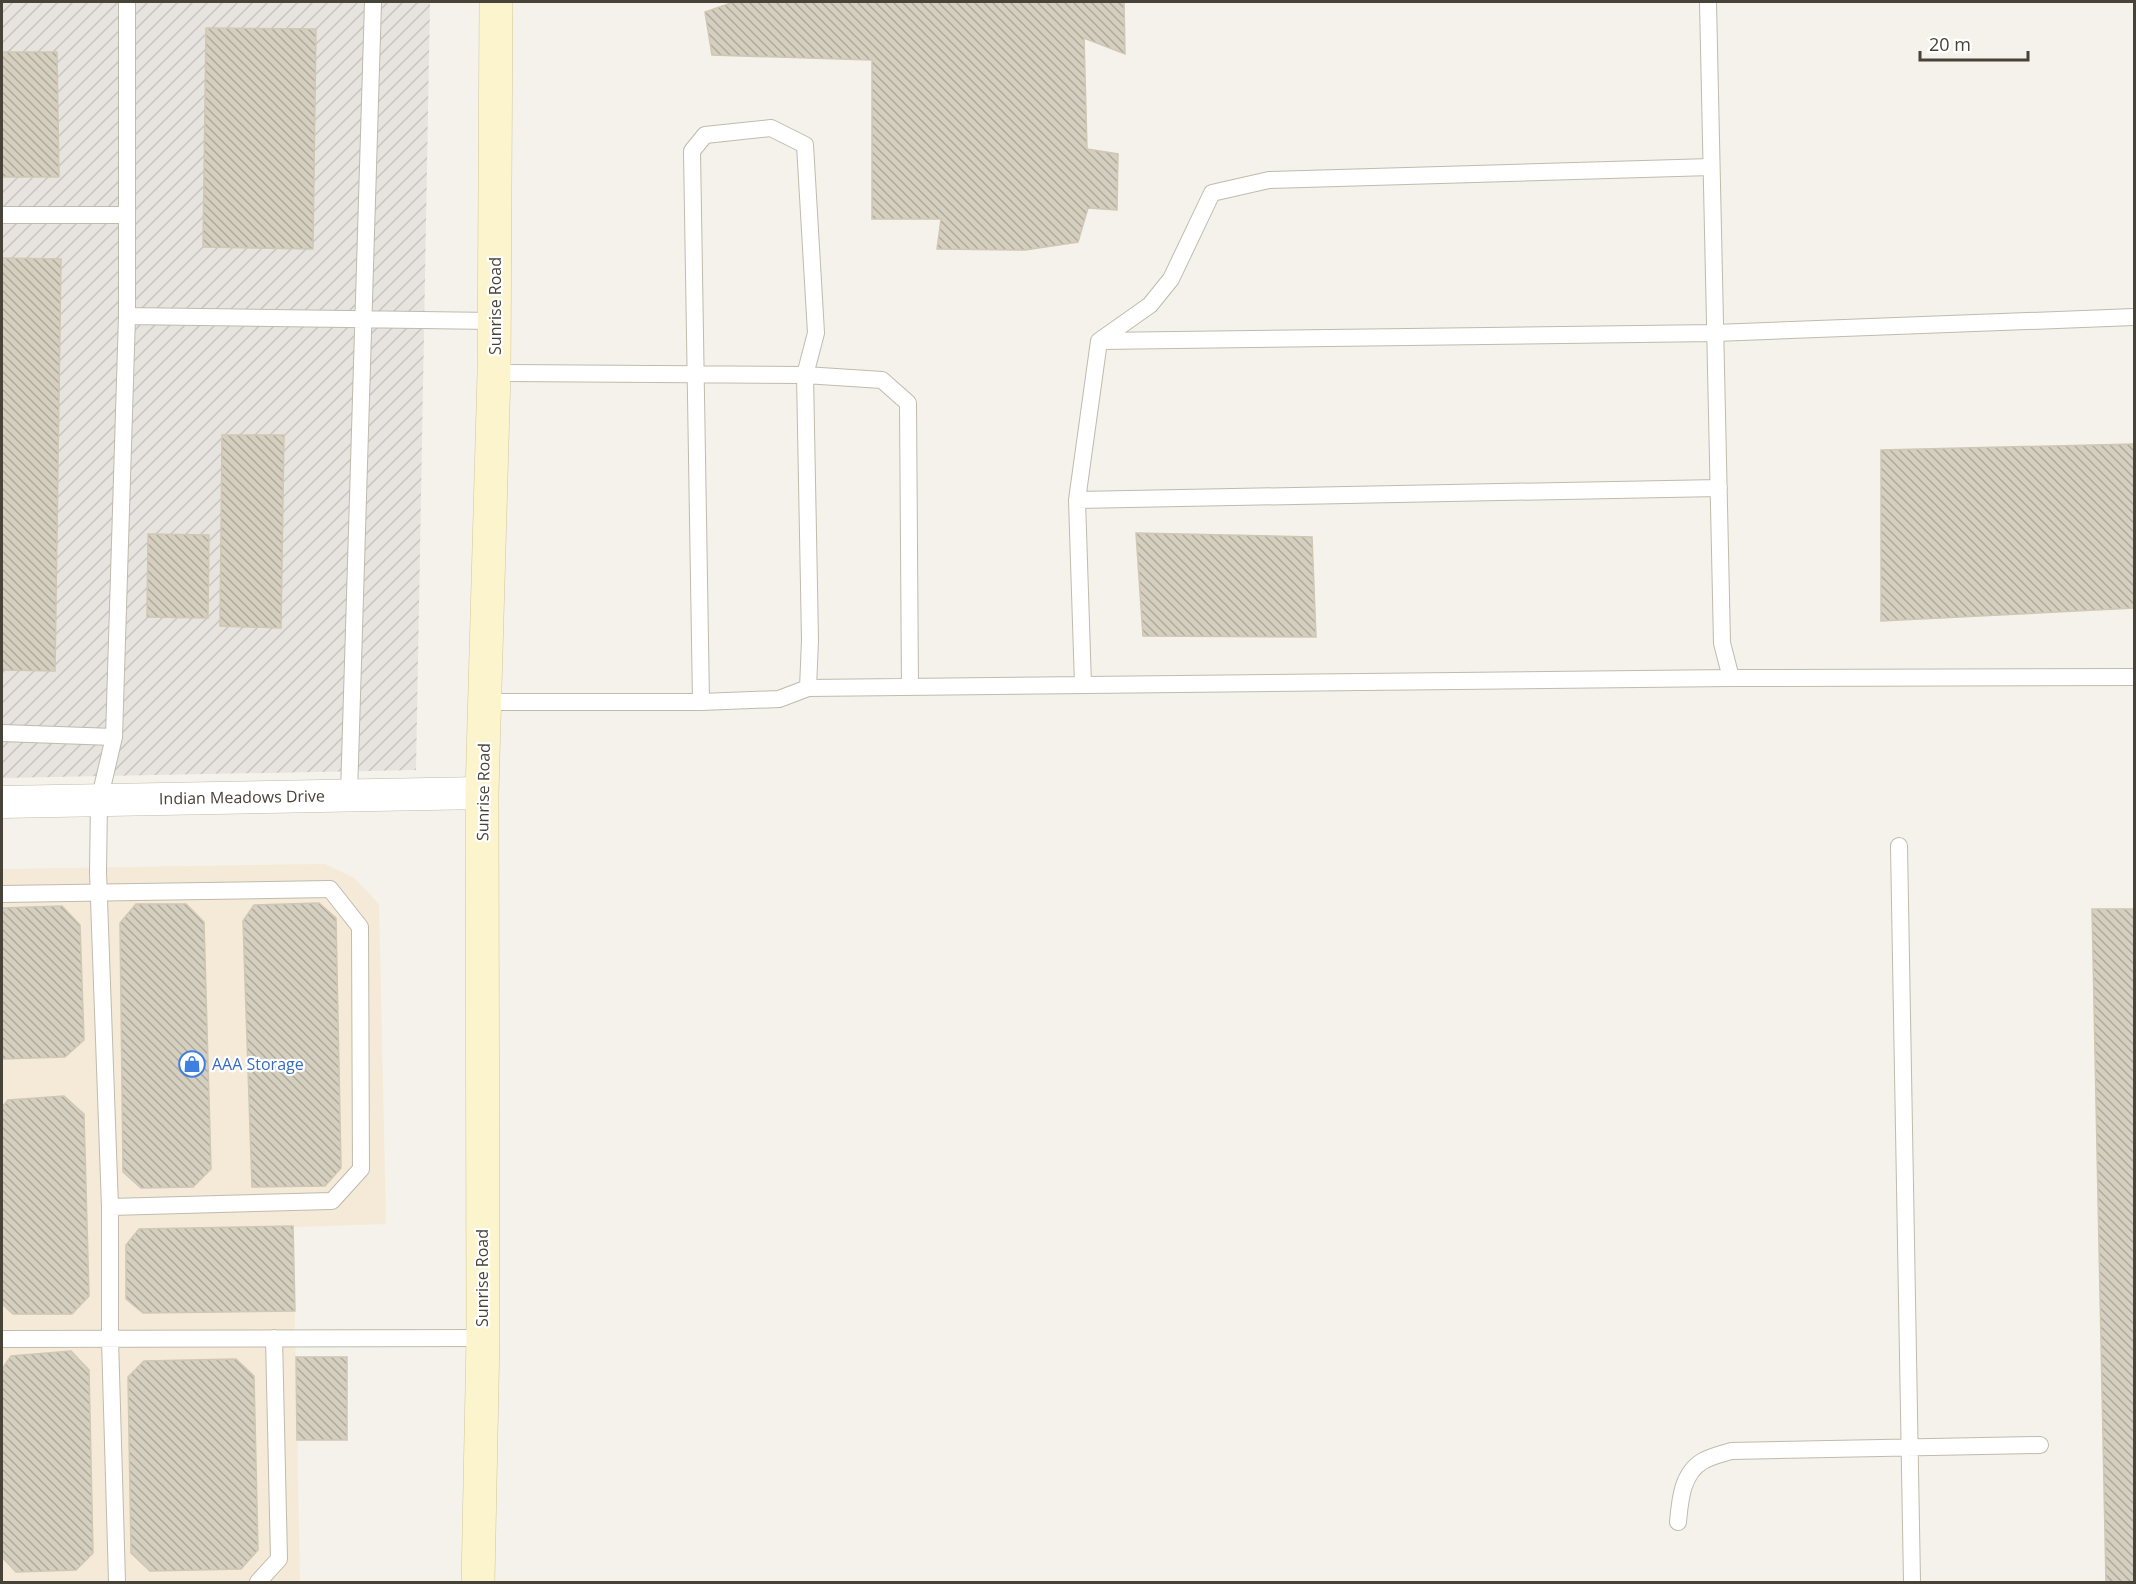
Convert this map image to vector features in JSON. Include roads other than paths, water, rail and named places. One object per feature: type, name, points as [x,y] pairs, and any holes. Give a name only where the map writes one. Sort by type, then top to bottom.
[{"type":"main road","name":"Sunrise Road","points":[[478,1582],[483,1338],[482,793],[494,373],[496,2]]},
{"type":"street","name":"Indian Meadows Drive","points":[[2,802],[482,793]]},
{"type":"lane","points":[[117,1582],[110,1339],[110,1207],[99,893],[99,801],[114,737],[127,316],[127,2]]},
{"type":"lane","points":[[349,794],[373,2]]},
{"type":"lane","points":[[1708,2],[1722,643],[1731,678]]},
{"type":"lane","points":[[700,702],[692,151],[705,135],[771,128],[805,145],[816,333],[805,375],[810,640],[808,688]]},
{"type":"lane","points":[[1083,685],[1077,500],[1099,341],[1150,305],[1171,279],[1212,193],[1269,180],[1711,167]]},
{"type":"lane","points":[[2,214],[127,215]]},
{"type":"lane","points":[[127,316],[494,321]]},
{"type":"lane","points":[[1099,341],[1715,333],[2134,317]]},
{"type":"lane","points":[[494,373],[805,375],[882,380],[908,402],[910,687]]},
{"type":"lane","points":[[1077,500],[1719,488]]},
{"type":"lane","points":[[484,702],[700,702],[779,699],[808,688],[1731,678],[2134,677]]},
{"type":"lane","points":[[2,733],[114,737]]},
{"type":"lane","points":[[1899,846],[1912,1582]]},
{"type":"lane","points":[[2,894],[330,890],[360,927],[361,1169],[354,1177],[332,1201],[110,1207]]},
{"type":"lane","points":[[258,1582],[279,1559],[274,1338]]},
{"type":"lane","points":[[2,1339],[483,1338]]},
{"type":"lane","points":[[1678,1522],[1680,1497],[1689,1474],[1702,1461],[1731,1451],[2040,1445]]},
{"type":"place","name":"AAA Storage","points":[[192,1064]]}]
